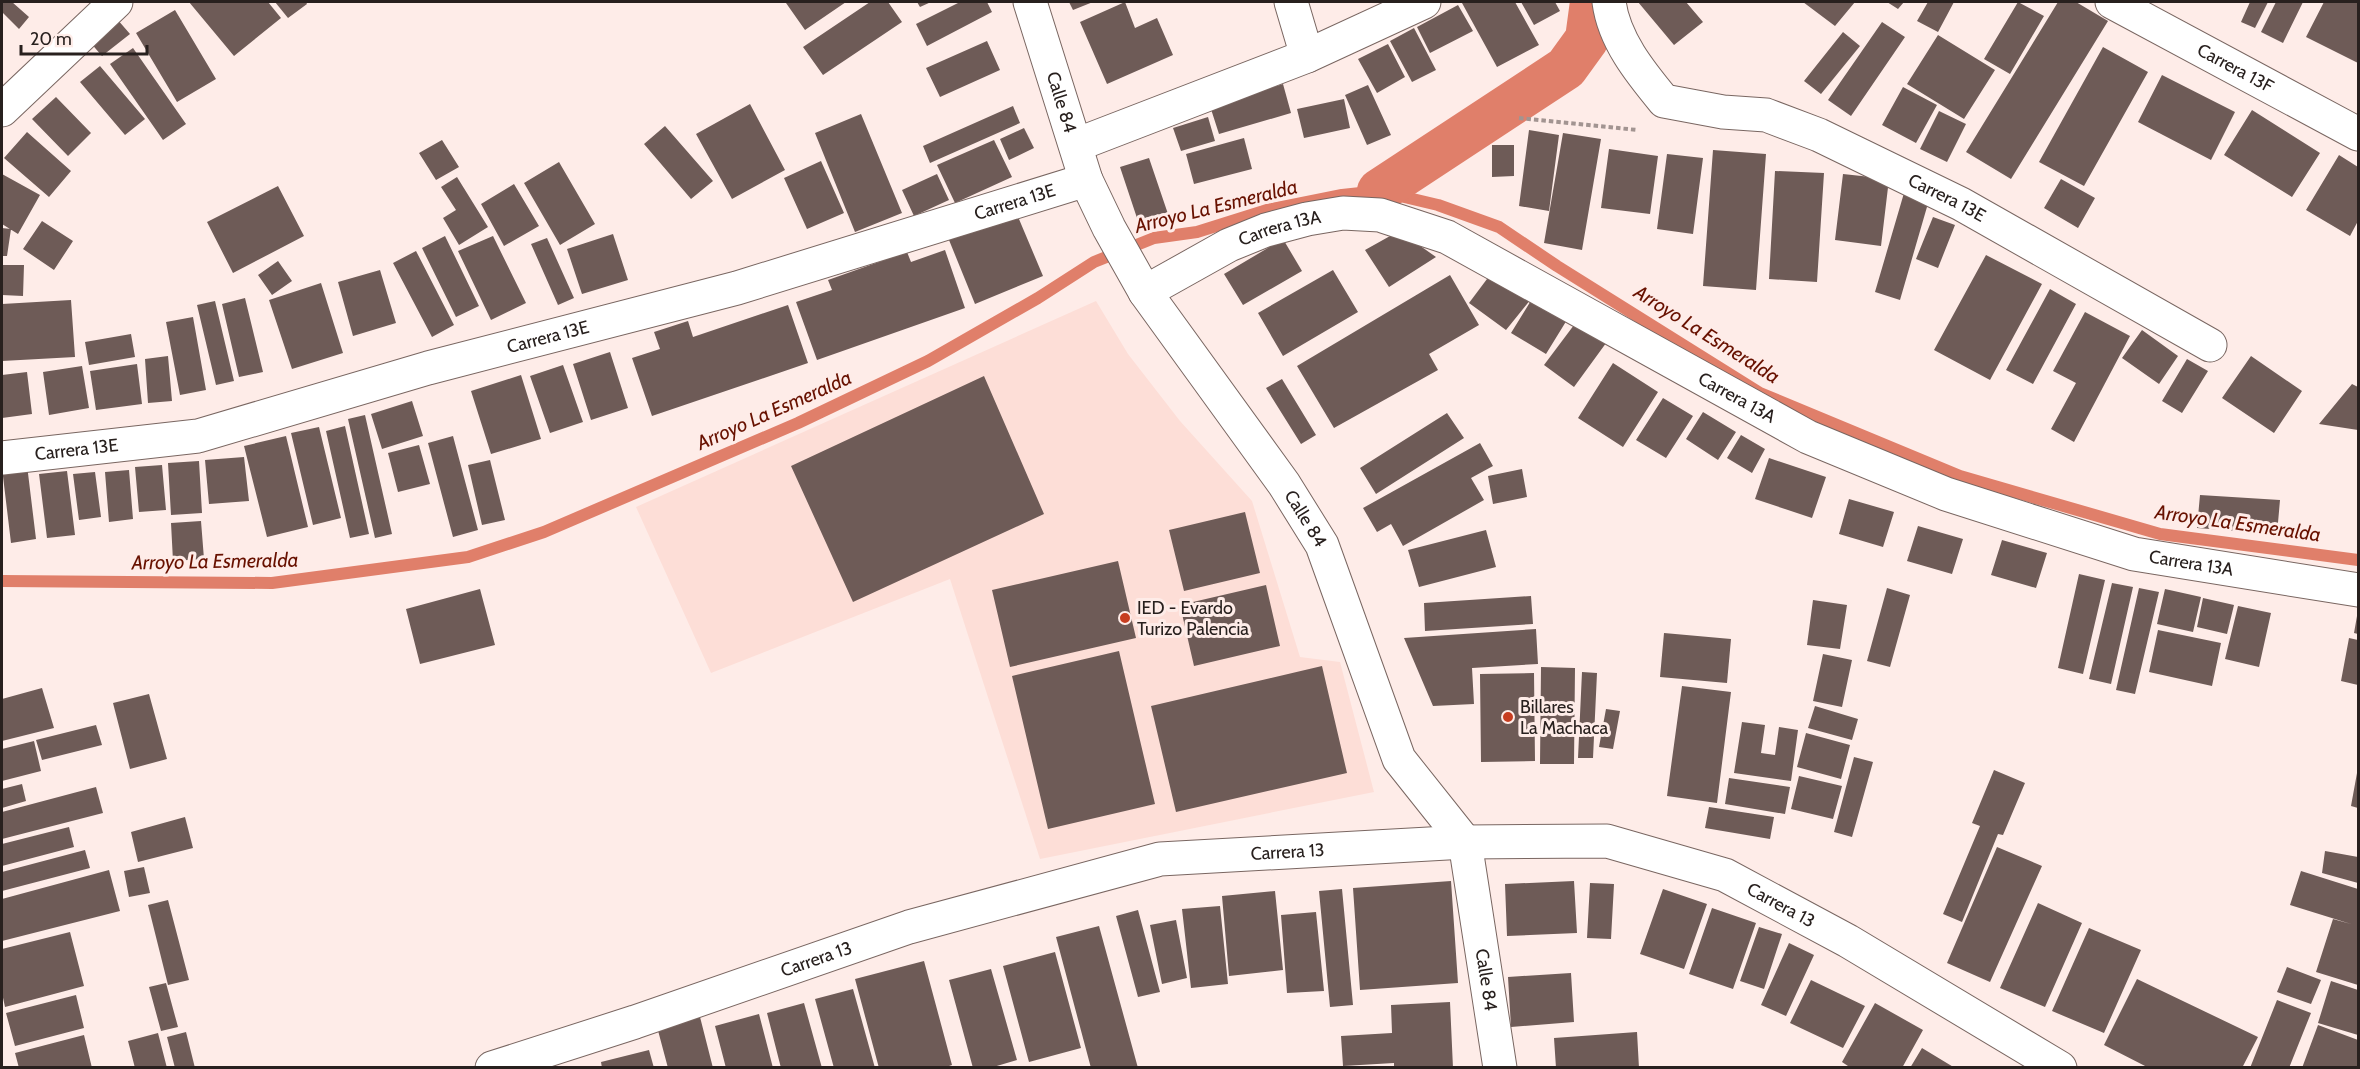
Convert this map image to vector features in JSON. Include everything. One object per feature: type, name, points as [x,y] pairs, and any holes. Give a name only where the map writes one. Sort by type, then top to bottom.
[{"type":"street","points":[[2,110],[116,2]]},
{"type":"street","name":"Calle 84","points":[[1030,2],[1086,180],[1109,228],[1139,283],[1284,484],[1322,545],[1399,759],[1465,842],[1500,1068]]},
{"type":"street","points":[[1291,2],[1307,56]]},
{"type":"street","points":[[1076,145],[1307,56],[1424,2]]},
{"type":"street","name":"Carrera 13E","points":[[1608,2],[1610,14],[1632,62],[1664,101],[1723,112],[1766,114],[1819,135],[1961,204],[2210,345]]},
{"type":"street","name":"Carrera 13F","points":[[2112,2],[2358,134]]},
{"type":"street","name":"Carrera 13E","points":[[2,458],[198,436],[428,368],[737,288],[1086,180]]},
{"type":"street","name":"Carrera 13A","points":[[1139,283],[1266,230],[1307,219],[1343,213],[1380,215],[1447,237],[1808,437],[1946,494],[2134,554],[2358,590]]},
{"type":"street","name":"Carrera 13","points":[[492,1068],[635,1022],[909,927],[1160,859],[1465,842],[1607,841],[1725,875],[1848,941],[2060,1068]]},
{"type":"shaded area","name":"IED - Evardo Turizo Palencia","points":[[1096,301],[1128,354],[1180,421],[1252,501],[1300,657],[1340,662],[1374,792],[1040,859],[950,579],[711,673],[636,507]]},
{"type":"building","points":[[2,2],[12,2],[29,17],[19,29],[2,12]]},
{"type":"building","points":[[189,2],[268,2],[281,18],[234,56]]},
{"type":"building","points":[[275,2],[306,2],[307,4],[288,18]]},
{"type":"building","points":[[846,2],[805,30],[786,3]]},
{"type":"building","points":[[870,2],[888,2],[902,22],[823,75],[803,47]]},
{"type":"building","points":[[917,2],[931,2],[920,7]]},
{"type":"building","points":[[960,2],[987,2],[992,12],[927,46],[916,24]]},
{"type":"building","points":[[1069,2],[1093,2],[1073,10]]},
{"type":"building","points":[[1125,2],[1135,28],[1157,18],[1173,55],[1107,84],[1080,22]]},
{"type":"building","points":[[1515,2],[1539,45],[1497,67],[1462,3]]},
{"type":"building","points":[[1521,2],[1555,2],[1560,11],[1534,25]]},
{"type":"building","points":[[1638,2],[1686,2],[1703,22],[1674,45]]},
{"type":"building","points":[[1803,2],[1855,2],[1835,26]]},
{"type":"building","points":[[1887,2],[1904,2],[1898,9]]},
{"type":"building","points":[[1928,2],[1954,2],[1938,32],[1917,21]]},
{"type":"building","points":[[2018,2],[2044,16],[2010,74],[1984,59]]},
{"type":"building","points":[[2058,2],[2076,2],[2108,21],[2011,179],[1966,152]]},
{"type":"building","points":[[2250,2],[2268,2],[2255,28],[2241,22]]},
{"type":"building","points":[[2276,2],[2303,2],[2283,43],[2261,32]]},
{"type":"building","points":[[2324,2],[2358,2],[2358,63],[2306,37]]},
{"type":"building","points":[[1458,5],[1473,31],[1430,53],[1417,27]]},
{"type":"building","points":[[175,10],[216,79],[177,102],[136,33]]},
{"type":"building","points":[[117,19],[130,34],[102,56],[89,41]]},
{"type":"building","points":[[1882,22],[1905,37],[1851,116],[1828,100]]},
{"type":"building","points":[[1414,28],[1436,70],[1412,82],[1390,41]]},
{"type":"building","points":[[1843,32],[1860,46],[1821,94],[1804,81]]},
{"type":"building","points":[[1938,35],[1995,70],[1964,119],[1907,84]]},
{"type":"building","points":[[987,41],[1000,70],[940,97],[926,68]]},
{"type":"building","points":[[1388,44],[1405,77],[1377,93],[1358,59]]},
{"type":"building","points":[[2103,47],[2148,72],[2084,186],[2039,162]]},
{"type":"building","points":[[133,48],[186,124],[163,140],[110,64]]},
{"type":"building","points":[[100,66],[145,119],[125,135],[80,82]]},
{"type":"building","points":[[2162,75],[2235,112],[2211,160],[2138,122]]},
{"type":"building","points":[[1283,84],[1291,113],[1219,134],[1210,106]]},
{"type":"building","points":[[1368,85],[1391,135],[1367,145],[1345,95]]},
{"type":"building","points":[[1903,87],[1937,105],[1916,143],[1882,125]]},
{"type":"building","points":[[56,97],[91,133],[68,156],[32,119]]},
{"type":"building","points":[[1344,99],[1350,128],[1304,138],[1297,109]]},
{"type":"building","points":[[750,104],[785,170],[732,199],[696,134]]},
{"type":"building","points":[[1013,106],[1020,123],[930,163],[923,146]]},
{"type":"building","points":[[2252,110],[2320,153],[2292,197],[2224,155]]},
{"type":"building","points":[[1939,111],[1966,124],[1947,162],[1920,149]]},
{"type":"building","points":[[861,114],[902,213],[855,232],[815,133]]},
{"type":"building","points":[[1208,117],[1215,141],[1181,151],[1173,128]]},
{"type":"building","points":[[665,126],[713,181],[691,199],[644,144]]},
{"type":"building","points":[[1024,128],[1034,148],[1009,160],[1000,139]]},
{"type":"building","points":[[1529,130],[1559,135],[1549,211],[1519,206]]},
{"type":"building","points":[[27,132],[71,171],[49,197],[4,158]]},
{"type":"building","points":[[1563,133],[1601,139],[1582,250],[1544,243]]},
{"type":"building","points":[[1244,138],[1252,169],[1194,184],[1186,154]]},
{"type":"building","points":[[442,140],[459,167],[436,180],[419,153]]},
{"type":"building","points":[[994,140],[1012,177],[955,203],[937,165]]},
{"type":"building","points":[[1492,145],[1514,145],[1514,176],[1492,177]]},
{"type":"building","points":[[1609,149],[1658,156],[1650,214],[1601,208]]},
{"type":"building","points":[[1713,150],[1766,154],[1756,290],[1703,286]]},
{"type":"building","points":[[1667,154],[1703,158],[1693,234],[1657,229]]},
{"type":"building","points":[[2339,155],[2358,167],[2358,221],[2350,236],[2306,210]]},
{"type":"building","points":[[1149,158],[1168,214],[1139,224],[1120,167]]},
{"type":"building","points":[[821,161],[844,213],[807,229],[784,178]]},
{"type":"building","points":[[559,162],[595,224],[560,245],[524,183]]},
{"type":"building","points":[[1775,171],[1824,173],[1817,282],[1769,279]]},
{"type":"building","points":[[2,174],[40,195],[18,234],[2,224]]},
{"type":"building","points":[[937,174],[949,200],[914,216],[902,190]]},
{"type":"building","points":[[1843,174],[1889,179],[1881,246],[1835,240]]},
{"type":"building","points":[[457,177],[488,227],[459,245],[443,218],[456,210],[441,187]]},
{"type":"building","points":[[2061,179],[2095,198],[2078,228],[2044,208]]},
{"type":"building","points":[[514,184],[539,226],[504,246],[481,204]]},
{"type":"building","points":[[278,186],[304,236],[233,273],[207,222]]},
{"type":"building","points":[[1904,193],[1929,200],[1900,300],[1875,292]]},
{"type":"building","points":[[1016,212],[1043,276],[975,304],[949,240]]},
{"type":"building","points":[[1933,217],[1955,225],[1938,268],[1916,259]]},
{"type":"building","points":[[42,221],[73,241],[54,270],[23,249]]},
{"type":"building","points":[[2,228],[11,229],[7,256],[2,256]]},
{"type":"building","points":[[1399,231],[1436,257],[1389,287],[1365,250]]},
{"type":"building","points":[[613,234],[628,280],[582,294],[567,249]]},
{"type":"building","points":[[445,236],[479,306],[456,317],[422,248]]},
{"type":"building","points":[[493,236],[526,303],[491,320],[458,251]]},
{"type":"building","points":[[547,238],[574,298],[558,305],[531,244]]},
{"type":"building","points":[[1283,239],[1302,271],[1243,305],[1224,274]]},
{"type":"building","points":[[945,250],[965,308],[817,360],[796,302],[832,290],[828,280],[907,252],[911,262]]},
{"type":"building","points":[[416,251],[454,325],[432,337],[393,263]]},
{"type":"building","points":[[1986,255],[2042,284],[1990,380],[1934,350]]},
{"type":"building","points":[[278,261],[292,281],[272,295],[258,275]]},
{"type":"building","points":[[2,265],[24,265],[23,296],[2,295]]},
{"type":"building","points":[[380,270],[396,323],[353,336],[338,282]]},
{"type":"building","points":[[1333,270],[1358,312],[1283,356],[1258,313]]},
{"type":"building","points":[[1493,271],[1531,299],[1506,330],[1469,303]]},
{"type":"building","points":[[1450,275],[1479,325],[1429,354],[1438,370],[1334,428],[1297,366]]},
{"type":"building","points":[[321,283],[343,353],[292,369],[269,300]]},
{"type":"building","points":[[2050,289],[2076,304],[2033,384],[2006,370]]},
{"type":"building","points":[[1535,294],[1570,315],[1546,354],[1511,333]]},
{"type":"building","points":[[245,298],[263,372],[239,377],[222,304]]},
{"type":"building","points":[[71,300],[75,357],[2,361],[2,304]]},
{"type":"building","points":[[215,301],[234,381],[216,385],[197,305]]},
{"type":"building","points":[[788,305],[808,363],[652,416],[632,358],[660,349],[654,332],[688,321],[693,337]]},
{"type":"building","points":[[2085,312],[2130,336],[2074,442],[2051,429],[2076,383],[2053,371]]},
{"type":"building","points":[[193,317],[206,390],[180,395],[166,322]]},
{"type":"building","points":[[1580,317],[1609,339],[1574,387],[1544,365]]},
{"type":"building","points":[[2142,330],[2178,356],[2159,384],[2122,358]]},
{"type":"building","points":[[131,334],[135,357],[89,365],[85,342]]},
{"type":"building","points":[[610,352],[628,408],[591,420],[573,364]]},
{"type":"building","points":[[168,356],[172,401],[148,403],[145,359]]},
{"type":"building","points":[[2251,356],[2302,391],[2274,433],[2222,398]]},
{"type":"building","points":[[2187,359],[2208,371],[2182,413],[2162,401]]},
{"type":"building","points":[[1613,363],[1658,392],[1623,447],[1578,418]]},
{"type":"building","points":[[137,364],[142,404],[96,410],[90,371]]},
{"type":"building","points":[[563,365],[583,422],[550,433],[530,376]]},
{"type":"building","points":[[82,366],[89,408],[49,415],[43,372]]},
{"type":"building","points":[[27,372],[32,414],[2,418],[2,375]]},
{"type":"building","points":[[521,375],[541,439],[491,454],[471,391]]},
{"type":"building","points":[[984,376],[1044,514],[853,602],[791,466]]},
{"type":"building","points":[[1282,379],[1316,435],[1301,444],[1266,388]]},
{"type":"building","points":[[2352,384],[2358,387],[2358,430],[2319,424]]},
{"type":"building","points":[[1663,398],[1693,416],[1666,458],[1636,440]]},
{"type":"building","points":[[412,401],[423,436],[382,449],[371,414]]},
{"type":"building","points":[[1703,412],[1736,432],[1718,460],[1686,439]]},
{"type":"building","points":[[1447,413],[1464,438],[1376,494],[1360,468]]},
{"type":"building","points":[[365,415],[392,534],[375,538],[348,419]]},
{"type":"building","points":[[345,426],[369,534],[350,538],[326,431]]},
{"type":"building","points":[[319,427],[341,518],[313,525],[291,433]]},
{"type":"building","points":[[1741,435],[1765,449],[1752,473],[1727,458]]},
{"type":"building","points":[[286,436],[308,527],[267,537],[244,446]]},
{"type":"building","points":[[453,436],[478,530],[453,537],[428,443]]},
{"type":"building","points":[[1480,443],[1493,466],[1471,478],[1484,500],[1403,546],[1391,524],[1377,532],[1363,508]]},
{"type":"building","points":[[419,445],[430,484],[398,492],[388,453]]},
{"type":"building","points":[[244,457],[249,501],[209,504],[205,460]]},
{"type":"building","points":[[1769,458],[1826,477],[1812,518],[1755,499]]},
{"type":"building","points":[[490,460],[505,520],[482,525],[468,465]]},
{"type":"building","points":[[199,461],[202,513],[171,515],[168,463]]},
{"type":"building","points":[[27,465],[36,539],[11,543],[2,468]]},
{"type":"building","points":[[162,465],[166,510],[139,512],[135,467]]},
{"type":"building","points":[[1522,469],[1527,497],[1493,504],[1488,476]]},
{"type":"building","points":[[129,470],[133,519],[109,522],[105,472]]},
{"type":"building","points":[[67,471],[75,535],[47,538],[39,474]]},
{"type":"building","points":[[95,472],[101,517],[79,520],[73,474]]},
{"type":"building","points":[[2200,495],[2280,500],[2277,534],[2197,528]]},
{"type":"building","points":[[1849,499],[1894,512],[1883,547],[1839,534]]},
{"type":"building","points":[[1245,512],[1260,573],[1184,591],[1169,530]]},
{"type":"building","points":[[201,521],[204,559],[173,561],[171,523]]},
{"type":"building","points":[[1918,526],[1963,539],[1952,574],[1907,561]]},
{"type":"building","points":[[1486,530],[1496,567],[1419,587],[1408,550]]},
{"type":"building","points":[[2002,540],[2047,553],[2036,588],[1991,575]]},
{"type":"building","points":[[1118,561],[1136,638],[1010,667],[992,590]]},
{"type":"building","points":[[2079,574],[2105,580],[2083,674],[2058,668]]},
{"type":"building","points":[[2112,583],[2133,587],[2111,684],[2089,679]]},
{"type":"building","points":[[1266,585],[1280,646],[1194,666],[1180,605]]},
{"type":"building","points":[[1887,588],[1910,595],[1890,667],[1867,661]]},
{"type":"building","points":[[2139,588],[2159,592],[2135,694],[2116,690]]},
{"type":"building","points":[[480,589],[495,645],[420,664],[406,609]]},
{"type":"building","points":[[2165,589],[2201,597],[2193,632],[2157,624]]},
{"type":"building","points":[[1531,596],[1533,624],[1425,631],[1424,603]]},
{"type":"building","points":[[2203,598],[2234,605],[2227,634],[2197,627]]},
{"type":"building","points":[[1813,600],[1847,605],[1840,649],[1807,645]]},
{"type":"building","points":[[2238,606],[2271,613],[2259,667],[2225,659]]},
{"type":"building","points":[[2358,616],[2358,634],[2354,633]]},
{"type":"building","points":[[1536,629],[1538,664],[1472,668],[1474,704],[1433,706],[1404,638]]},
{"type":"building","points":[[2158,630],[2221,643],[2212,686],[2149,672]]},
{"type":"building","points":[[1664,633],[1731,639],[1727,683],[1660,677]]},
{"type":"building","points":[[2349,638],[2358,640],[2358,685],[2341,681]]},
{"type":"building","points":[[1119,651],[1155,804],[1048,829],[1012,676]]},
{"type":"building","points":[[1823,654],[1852,660],[1842,707],[1813,701]]},
{"type":"building","points":[[1322,666],[1347,773],[1176,812],[1151,706]]},
{"type":"building","points":[[1541,667],[1575,668],[1574,764],[1540,764]]},
{"type":"building","points":[[1582,672],[1597,673],[1593,758],[1578,758]]},
{"type":"building","name":"Billares La Machaca","points":[[1534,673],[1535,761],[1481,762],[1480,674]]},
{"type":"building","points":[[1682,686],[1731,692],[1717,803],[1667,796]]},
{"type":"building","points":[[42,688],[54,728],[2,741],[2,699]]},
{"type":"building","points":[[149,694],[167,759],[130,769],[113,703]]},
{"type":"building","points":[[1815,706],[1858,719],[1852,740],[1808,728]]},
{"type":"building","points":[[1606,709],[1620,711],[1613,749],[1599,747]]},
{"type":"building","points":[[1742,722],[1765,725],[1761,753],[1775,755],[1779,727],[1798,730],[1791,781],[1734,773]]},
{"type":"building","points":[[96,725],[102,745],[42,760],[36,740]]},
{"type":"building","points":[[1806,733],[1850,745],[1841,779],[1797,767]]},
{"type":"building","points":[[34,741],[41,771],[2,781],[2,749]]},
{"type":"building","points":[[1854,757],[1873,762],[1852,837],[1834,832]]},
{"type":"building","points":[[1994,770],[2025,783],[2003,835],[1998,834],[1962,922],[1943,914],[1980,826],[1972,823]]},
{"type":"building","points":[[2358,773],[2358,808],[2351,806]]},
{"type":"building","points":[[1799,776],[1842,786],[1833,819],[1791,809]]},
{"type":"building","points":[[1729,778],[1790,787],[1785,814],[1725,804]]},
{"type":"building","points":[[22,784],[26,801],[2,808],[2,789]]},
{"type":"building","points":[[96,787],[103,813],[2,839],[2,812]]},
{"type":"building","points":[[1709,807],[1774,817],[1770,839],[1705,828]]},
{"type":"building","points":[[185,817],[193,848],[138,862],[131,832]]},
{"type":"building","points":[[69,827],[74,847],[2,866],[2,844]]},
{"type":"building","points":[[1997,847],[2042,866],[1990,982],[1947,963]]},
{"type":"building","points":[[85,850],[90,868],[2,891],[2,872]]},
{"type":"building","points":[[2325,851],[2358,857],[2358,883],[2322,873]]},
{"type":"building","points":[[144,867],[150,893],[129,897],[124,871]]},
{"type":"building","points":[[109,870],[120,911],[2,941],[2,899]]},
{"type":"building","points":[[2301,871],[2358,889],[2358,985],[2316,972],[2333,919],[2351,924],[2290,905]]},
{"type":"building","points":[[1451,881],[1458,983],[1360,990],[1353,888]]},
{"type":"building","points":[[1574,881],[1577,933],[1507,936],[1505,884]]},
{"type":"building","points":[[1590,883],[1614,884],[1611,939],[1587,938]]},
{"type":"building","points":[[1342,889],[1353,1005],[1330,1007],[1319,891]]},
{"type":"building","points":[[1663,889],[1707,904],[1684,969],[1640,954]]},
{"type":"building","points":[[1275,891],[1283,970],[1229,976],[1222,896]]},
{"type":"building","points":[[168,900],[189,980],[168,985],[148,905]]},
{"type":"building","points":[[2038,903],[2082,923],[2045,1007],[2000,988]]},
{"type":"building","points":[[1220,906],[1228,984],[1191,988],[1182,909]]},
{"type":"building","points":[[1712,908],[1756,923],[1733,989],[1689,974]]},
{"type":"building","points":[[1138,910],[1160,992],[1138,997],[1116,916]]},
{"type":"building","points":[[1316,912],[1324,991],[1287,993],[1281,915]]},
{"type":"building","points":[[1176,920],[1187,978],[1162,984],[1150,925]]},
{"type":"building","points":[[1099,926],[1138,1068],[1091,1068],[1056,937]]},
{"type":"building","points":[[1759,927],[1782,934],[1764,989],[1740,981]]},
{"type":"building","points":[[2089,928],[2141,950],[2104,1033],[2052,1011]]},
{"type":"building","points":[[70,932],[84,986],[5,1007],[2,993],[2,949]]},
{"type":"building","points":[[1789,943],[1814,955],[1786,1016],[1761,1005]]},
{"type":"building","points":[[1055,952],[1081,1048],[1029,1062],[1003,966]]},
{"type":"building","points":[[924,961],[952,1065],[943,1068],[879,1068],[855,979]]},
{"type":"building","points":[[2287,967],[2321,980],[2311,1004],[2277,992]]},
{"type":"building","points":[[991,969],[1017,1060],[990,1068],[973,1068],[949,980]]},
{"type":"building","points":[[1571,973],[1574,1022],[1511,1027],[1508,977]]},
{"type":"building","points":[[2137,979],[2258,1037],[2242,1068],[2149,1068],[2104,1045]]},
{"type":"building","points":[[1811,980],[1865,1006],[1843,1048],[1790,1023]]},
{"type":"building","points":[[2331,981],[2358,990],[2358,1035],[2318,1023]]},
{"type":"building","points":[[166,983],[178,1027],[161,1031],[149,987]]},
{"type":"building","points":[[853,989],[875,1068],[834,1068],[815,999]]},
{"type":"building","points":[[76,995],[84,1028],[15,1046],[6,1013]]},
{"type":"building","points":[[2277,1000],[2311,1013],[2289,1068],[2250,1068]]},
{"type":"building","points":[[1450,1002],[1453,1068],[1394,1068],[1394,1063],[1343,1066],[1341,1036],[1392,1033],[1391,1005]]},
{"type":"building","points":[[804,1003],[822,1068],[781,1068],[767,1013]]},
{"type":"building","points":[[1875,1003],[1923,1030],[1902,1068],[1851,1068],[1842,1062]]},
{"type":"building","points":[[699,1013],[713,1068],[668,1068],[656,1023]]},
{"type":"building","points":[[759,1014],[773,1068],[726,1068],[715,1026]]},
{"type":"building","points":[[2318,1025],[2358,1040],[2358,1068],[2302,1068]]},
{"type":"building","points":[[186,1032],[195,1068],[175,1068],[167,1037]]},
{"type":"building","points":[[1637,1032],[1639,1068],[1556,1068],[1554,1038]]},
{"type":"building","points":[[158,1033],[167,1068],[135,1068],[128,1041]]},
{"type":"building","points":[[84,1035],[92,1068],[19,1068],[15,1053]]},
{"type":"building","points":[[1922,1048],[1955,1068],[1910,1068]]},
{"type":"building","points":[[649,1050],[654,1068],[602,1068],[601,1062]]},
{"type":"waterway","points":[[1379,191],[1566,68],[1587,39],[1592,2]]},
{"type":"waterway","name":"Arroyo La Esmeralda","points":[[2,581],[272,583],[468,557],[544,532],[798,423],[928,361],[1038,298],[1094,262],[1154,238],[1197,232],[1267,210],[1342,195],[1379,191],[1438,205],[1499,227],[1760,393],[1960,476],[2160,534],[2358,560]]},
{"type":"place","name":"IED - Evardo Turizo Palencia","points":[[1125,618]]},
{"type":"place","name":"Billares La Machaca","points":[[1508,717]]}]
